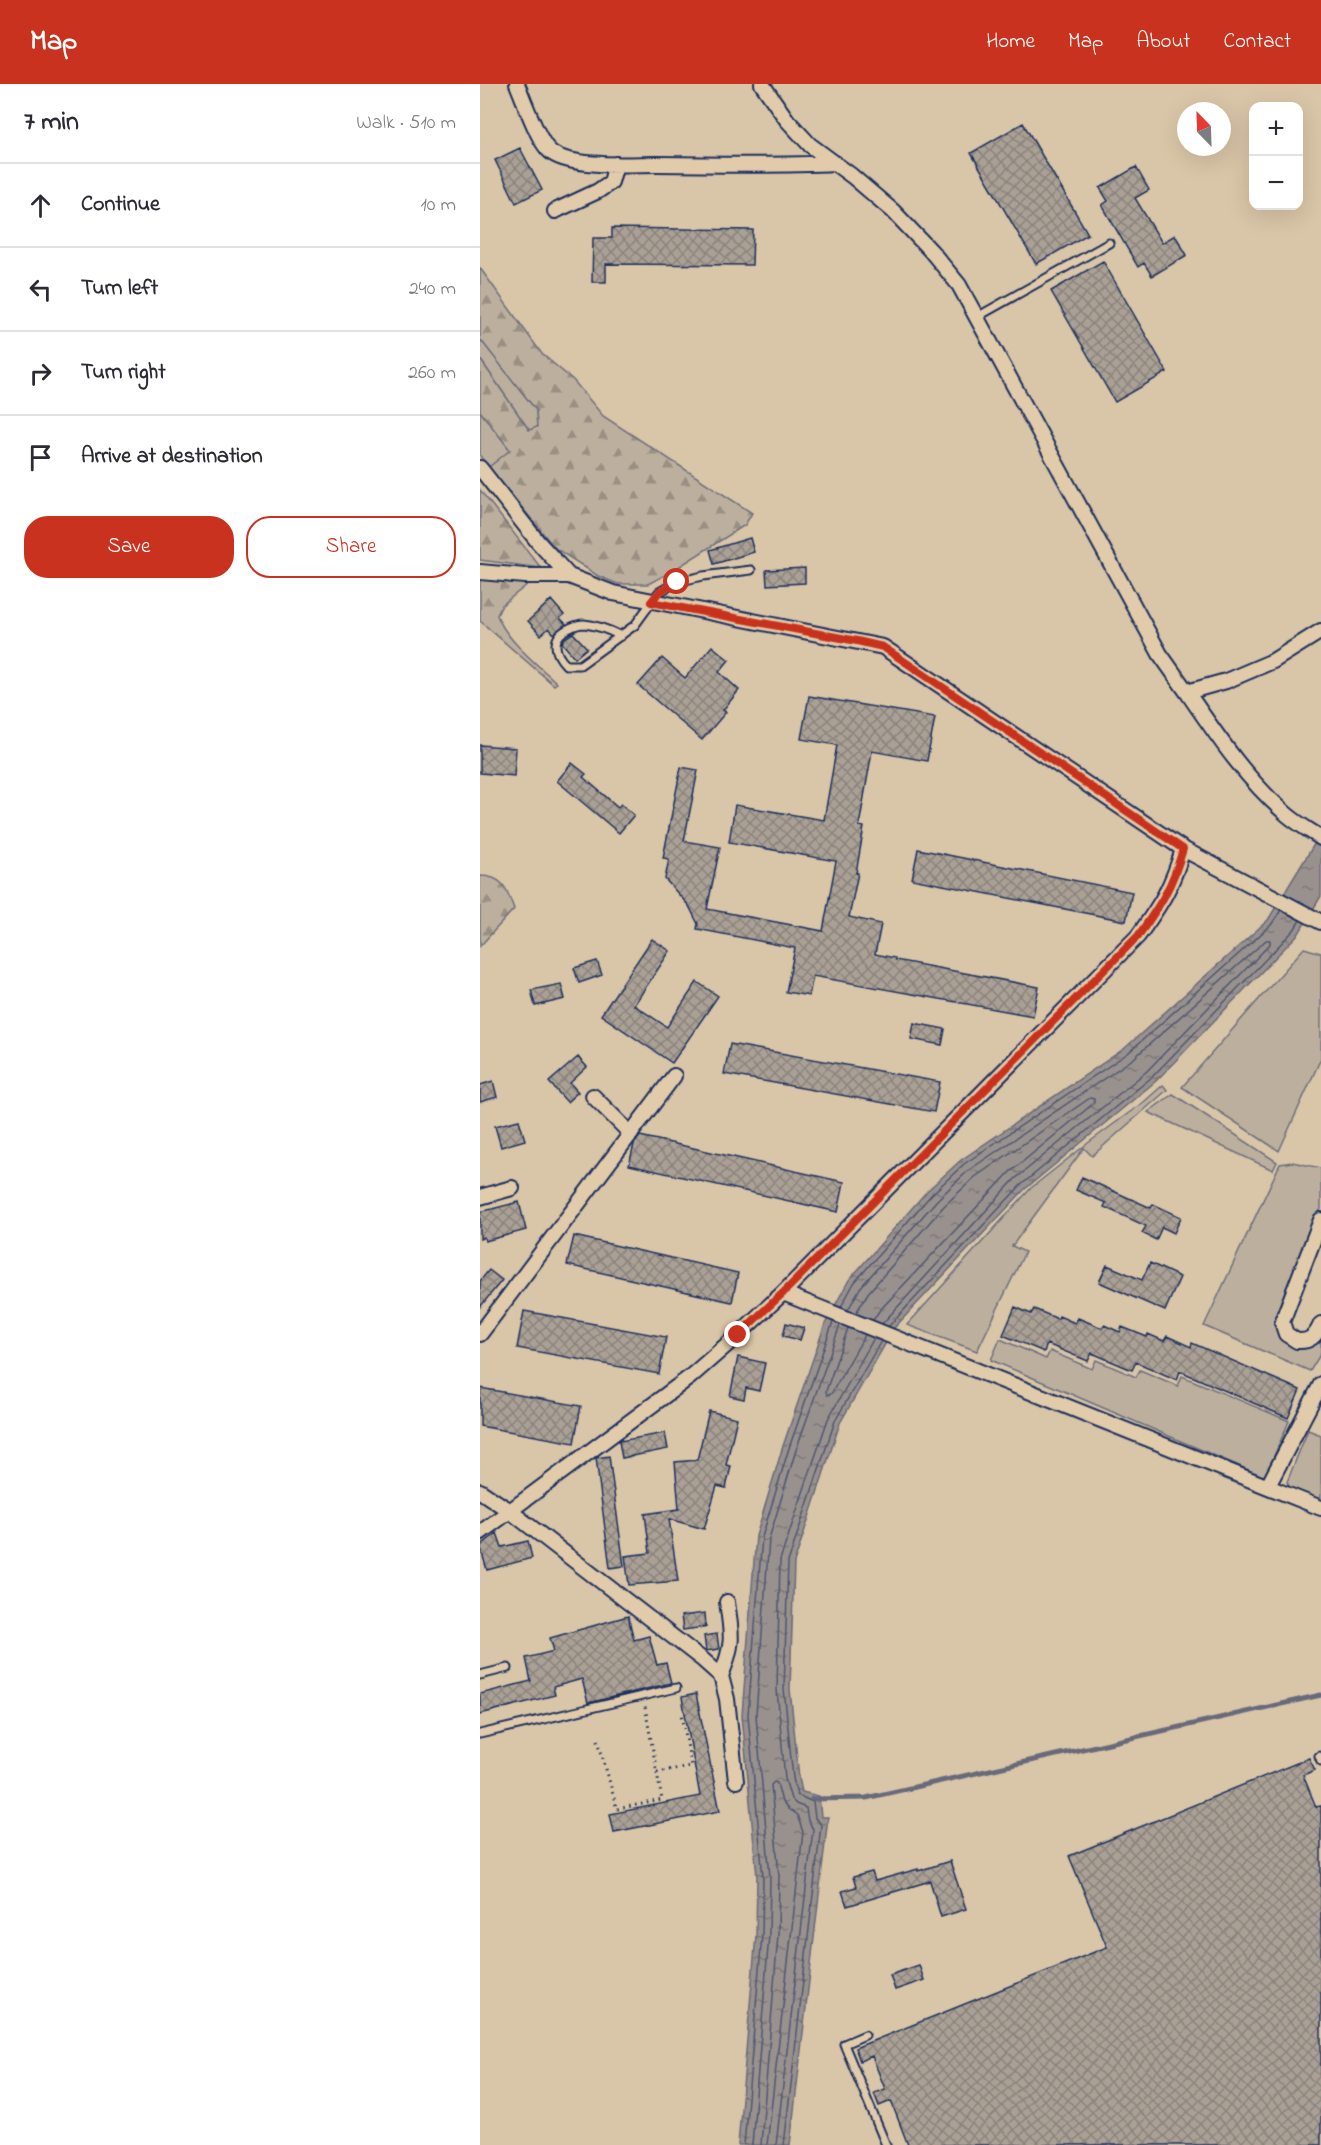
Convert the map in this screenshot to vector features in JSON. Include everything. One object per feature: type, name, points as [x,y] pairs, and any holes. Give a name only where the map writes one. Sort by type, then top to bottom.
[{"type":"street","points":[[517,84],[541,139],[549,152],[558,157],[588,164],[768,166],[835,163]]},
{"type":"street","points":[[762,84],[787,120],[810,145],[893,211],[959,285],[1160,654],[1214,731],[1264,793],[1285,813],[1318,836]]},
{"type":"street","points":[[555,211],[598,191],[611,182],[616,164]]},
{"type":"street","points":[[480,468],[538,542],[569,576]]},
{"type":"street","points":[[480,572],[525,576],[569,576],[613,593],[651,602],[883,647],[1183,849],[1321,922]]},
{"type":"street","points":[[1187,692],[1226,681],[1273,661],[1321,631]]},
{"type":"street","points":[[480,1533],[690,1377],[783,1293],[1138,936],[1165,898],[1183,849]]},
{"type":"street","points":[[480,1334],[674,1076]]},
{"type":"street","points":[[593,1096],[632,1134]]},
{"type":"street","points":[[480,1197],[512,1188]]},
{"type":"street","points":[[1321,1221],[1282,1322],[1286,1334],[1297,1341],[1310,1340],[1321,1324]]},
{"type":"street","points":[[783,1293],[1321,1508]]},
{"type":"street","points":[[1268,1486],[1321,1384]]},
{"type":"street","points":[[480,1491],[510,1511],[721,1676],[727,1699],[736,1781]]},
{"type":"street","points":[[721,1676],[729,1654],[732,1635],[727,1602]]},
{"type":"lane","points":[[977,317],[1109,243]]},
{"type":"lane","points":[[621,636],[605,628],[582,623],[568,628],[556,638],[554,643],[558,658],[566,665],[580,664],[621,636],[635,625],[659,592],[677,582],[751,570]]},
{"type":"lane","points":[[480,1675],[508,1668]]},
{"type":"lane","points":[[480,1734],[676,1688]]},
{"type":"lane","points":[[865,2035],[844,2044],[886,2145]]},
{"type":"path","points":[[598,1740],[616,1809],[662,1800],[643,1696]]},
{"type":"path","points":[[657,1772],[692,1766],[682,1714]]},
{"type":"green space","points":[[480,268],[542,354],[573,380],[603,416],[752,513],[745,525],[648,584],[618,584],[598,576],[555,548],[489,467],[510,450],[480,411],[480,359],[529,430],[537,427],[536,410],[480,339]]},
{"type":"green space","points":[[480,339],[536,410],[537,428],[529,430],[480,359]]},
{"type":"green space","points":[[480,411],[511,450],[489,467],[480,456]]},
{"type":"green space","points":[[480,490],[541,568],[480,560]]},
{"type":"green space","points":[[480,579],[528,584],[502,605],[497,615],[514,642],[557,683],[554,685],[480,621]]},
{"type":"green space","points":[[480,876],[499,881],[506,890],[514,909],[480,946]]},
{"type":"green space","points":[[1304,948],[1321,953],[1321,1058],[1279,1151],[1182,1087]]},
{"type":"green space","points":[[1163,1085],[1167,1090],[1092,1156],[1084,1148],[1012,1246],[1025,1252],[977,1351],[907,1325],[1031,1188]]},
{"type":"green space","points":[[1173,1094],[1277,1162],[1273,1170],[1148,1112]]},
{"type":"green space","points":[[1292,1162],[1321,1168],[1321,1209],[1315,1218],[1275,1319],[1279,1334],[1321,1336],[1321,1353],[1310,1371],[1204,1326],[1280,1164]]},
{"type":"green space","points":[[1000,1339],[1046,1359],[1050,1351],[1092,1369],[1096,1360],[1136,1377],[1140,1370],[1178,1386],[1182,1376],[1289,1421],[1265,1477],[991,1360]]},
{"type":"green space","points":[[1308,1430],[1321,1435],[1321,1500],[1290,1488],[1287,1482]]},
{"type":"water","points":[[1321,833],[1321,896],[1299,933],[1156,1081],[1025,1189],[895,1327],[840,1423],[794,1563],[790,1689],[799,1778],[802,1792],[819,1796],[821,1817],[828,1817],[790,2145],[738,2145],[756,1935],[757,1877],[742,1715],[756,1536],[783,1446],[825,1324],[849,1280],[927,1191],[961,1160],[1125,1048],[1268,920]]},
{"type":"building","points":[[1023,123],[1088,234],[1036,264],[971,153]]},
{"type":"building","points":[[520,148],[542,190],[516,203],[495,160]]},
{"type":"building","points":[[1136,167],[1149,190],[1135,198],[1162,243],[1175,235],[1187,255],[1152,276],[1144,263],[1138,267],[1102,205],[1108,201],[1100,188]]},
{"type":"building","points":[[612,228],[753,230],[752,265],[606,264],[606,282],[592,282],[593,238],[612,238]]},
{"type":"building","points":[[1103,261],[1167,372],[1115,402],[1051,291]]},
{"type":"building","points":[[750,538],[754,552],[714,564],[710,550]]},
{"type":"building","points":[[805,568],[805,583],[767,585],[766,570]]},
{"type":"building","points":[[551,600],[564,615],[560,618],[566,624],[554,634],[549,628],[541,635],[528,621]]},
{"type":"building","points":[[573,633],[587,648],[575,658],[562,643]]},
{"type":"building","points":[[712,646],[729,660],[719,672],[739,690],[723,710],[726,712],[702,740],[638,685],[662,658],[685,678]]},
{"type":"building","points":[[809,696],[935,717],[927,761],[872,751],[859,826],[864,827],[856,873],[858,873],[849,917],[881,924],[875,954],[895,958],[895,960],[1039,987],[1033,1016],[813,976],[809,996],[786,992],[795,948],[697,929],[698,924],[689,906],[665,879],[669,859],[663,858],[681,767],[698,770],[684,841],[720,847],[707,909],[823,931],[836,861],[729,842],[735,805],[824,820],[837,745],[801,739]]},
{"type":"building","points":[[480,745],[516,748],[514,776],[480,773]]},
{"type":"building","points":[[572,763],[586,774],[583,777],[618,807],[621,804],[634,815],[619,833],[557,781]]},
{"type":"building","points":[[918,849],[1132,892],[1126,921],[912,879]]},
{"type":"building","points":[[652,939],[670,951],[634,1005],[667,1027],[697,982],[718,996],[672,1063],[601,1015]]},
{"type":"building","points":[[597,961],[602,975],[579,983],[574,968]]},
{"type":"building","points":[[561,984],[565,999],[535,1006],[531,990]]},
{"type":"building","points":[[914,1023],[945,1029],[942,1045],[911,1039]]},
{"type":"building","points":[[730,1044],[940,1082],[934,1112],[724,1074]]},
{"type":"building","points":[[578,1057],[587,1067],[570,1083],[578,1092],[567,1102],[549,1082]]},
{"type":"building","points":[[493,1081],[497,1097],[480,1102],[480,1085]]},
{"type":"building","points":[[519,1120],[525,1140],[501,1147],[495,1126]]},
{"type":"building","points":[[640,1136],[844,1182],[838,1212],[629,1165],[634,1144]]},
{"type":"building","points":[[1082,1177],[1151,1208],[1153,1204],[1181,1217],[1174,1233],[1162,1227],[1156,1240],[1142,1233],[1146,1226],[1104,1207],[1106,1203],[1076,1190]]},
{"type":"building","points":[[519,1202],[526,1230],[485,1241],[484,1237],[480,1239],[480,1212]]},
{"type":"building","points":[[574,1236],[738,1273],[732,1302],[567,1265]]},
{"type":"building","points":[[1150,1263],[1180,1277],[1165,1311],[1099,1282],[1107,1265],[1142,1280]]},
{"type":"building","points":[[489,1270],[502,1280],[480,1307],[480,1281]]},
{"type":"building","points":[[1015,1307],[1031,1314],[1034,1309],[1075,1323],[1078,1318],[1102,1328],[1104,1325],[1120,1332],[1122,1327],[1164,1341],[1167,1336],[1191,1347],[1192,1343],[1300,1390],[1288,1418],[1180,1371],[1177,1380],[1136,1362],[1132,1370],[1092,1353],[1088,1361],[1047,1344],[1044,1352],[1003,1335]]},
{"type":"building","points":[[524,1311],[666,1337],[659,1374],[517,1348]]},
{"type":"building","points":[[786,1323],[804,1328],[800,1340],[783,1336]]},
{"type":"building","points":[[738,1357],[765,1363],[759,1391],[746,1388],[744,1399],[730,1396]]},
{"type":"building","points":[[480,1388],[581,1406],[574,1443],[480,1426]]},
{"type":"building","points":[[709,1411],[737,1418],[726,1465],[731,1466],[726,1488],[717,1486],[704,1529],[669,1519],[678,1581],[629,1585],[625,1556],[650,1553],[645,1514],[679,1509],[675,1462],[697,1460]]},
{"type":"building","points":[[665,1433],[668,1449],[622,1458],[619,1441]]},
{"type":"building","points":[[609,1456],[624,1566],[610,1568],[596,1458]]},
{"type":"building","points":[[497,1533],[502,1547],[528,1541],[532,1558],[487,1570],[480,1546]]},
{"type":"building","points":[[705,1613],[706,1627],[683,1630],[681,1616]]},
{"type":"building","points":[[628,1616],[634,1640],[649,1636],[657,1665],[666,1663],[671,1683],[588,1703],[582,1679],[553,1687],[555,1695],[480,1714],[480,1694],[531,1681],[526,1658],[554,1651],[550,1638]]},
{"type":"building","points":[[717,1634],[719,1649],[706,1651],[704,1636]]},
{"type":"building","points":[[696,1694],[720,1811],[614,1832],[610,1814],[700,1796],[682,1697]]},
{"type":"building","points":[[1309,1758],[1315,1770],[1303,1775],[1316,1807],[1321,1806],[1321,2145],[908,2145],[891,2101],[879,2106],[874,2093],[885,2089],[872,2056],[860,2061],[855,2048],[1107,1947],[1069,1856]]},
{"type":"building","points":[[950,1861],[966,1909],[941,1917],[930,1881],[847,1906],[842,1891],[856,1887],[853,1877],[872,1872],[875,1881]]},
{"type":"building","points":[[919,1965],[924,1980],[895,1990],[890,1975]]},
{"type":"waterway","points":[[812,1799],[866,1798],[1321,1695]]},
{"type":"route","points":[[677,582],[659,592],[651,602],[883,647],[1183,849],[1165,898],[1138,936],[783,1293],[738,1335]]}]
